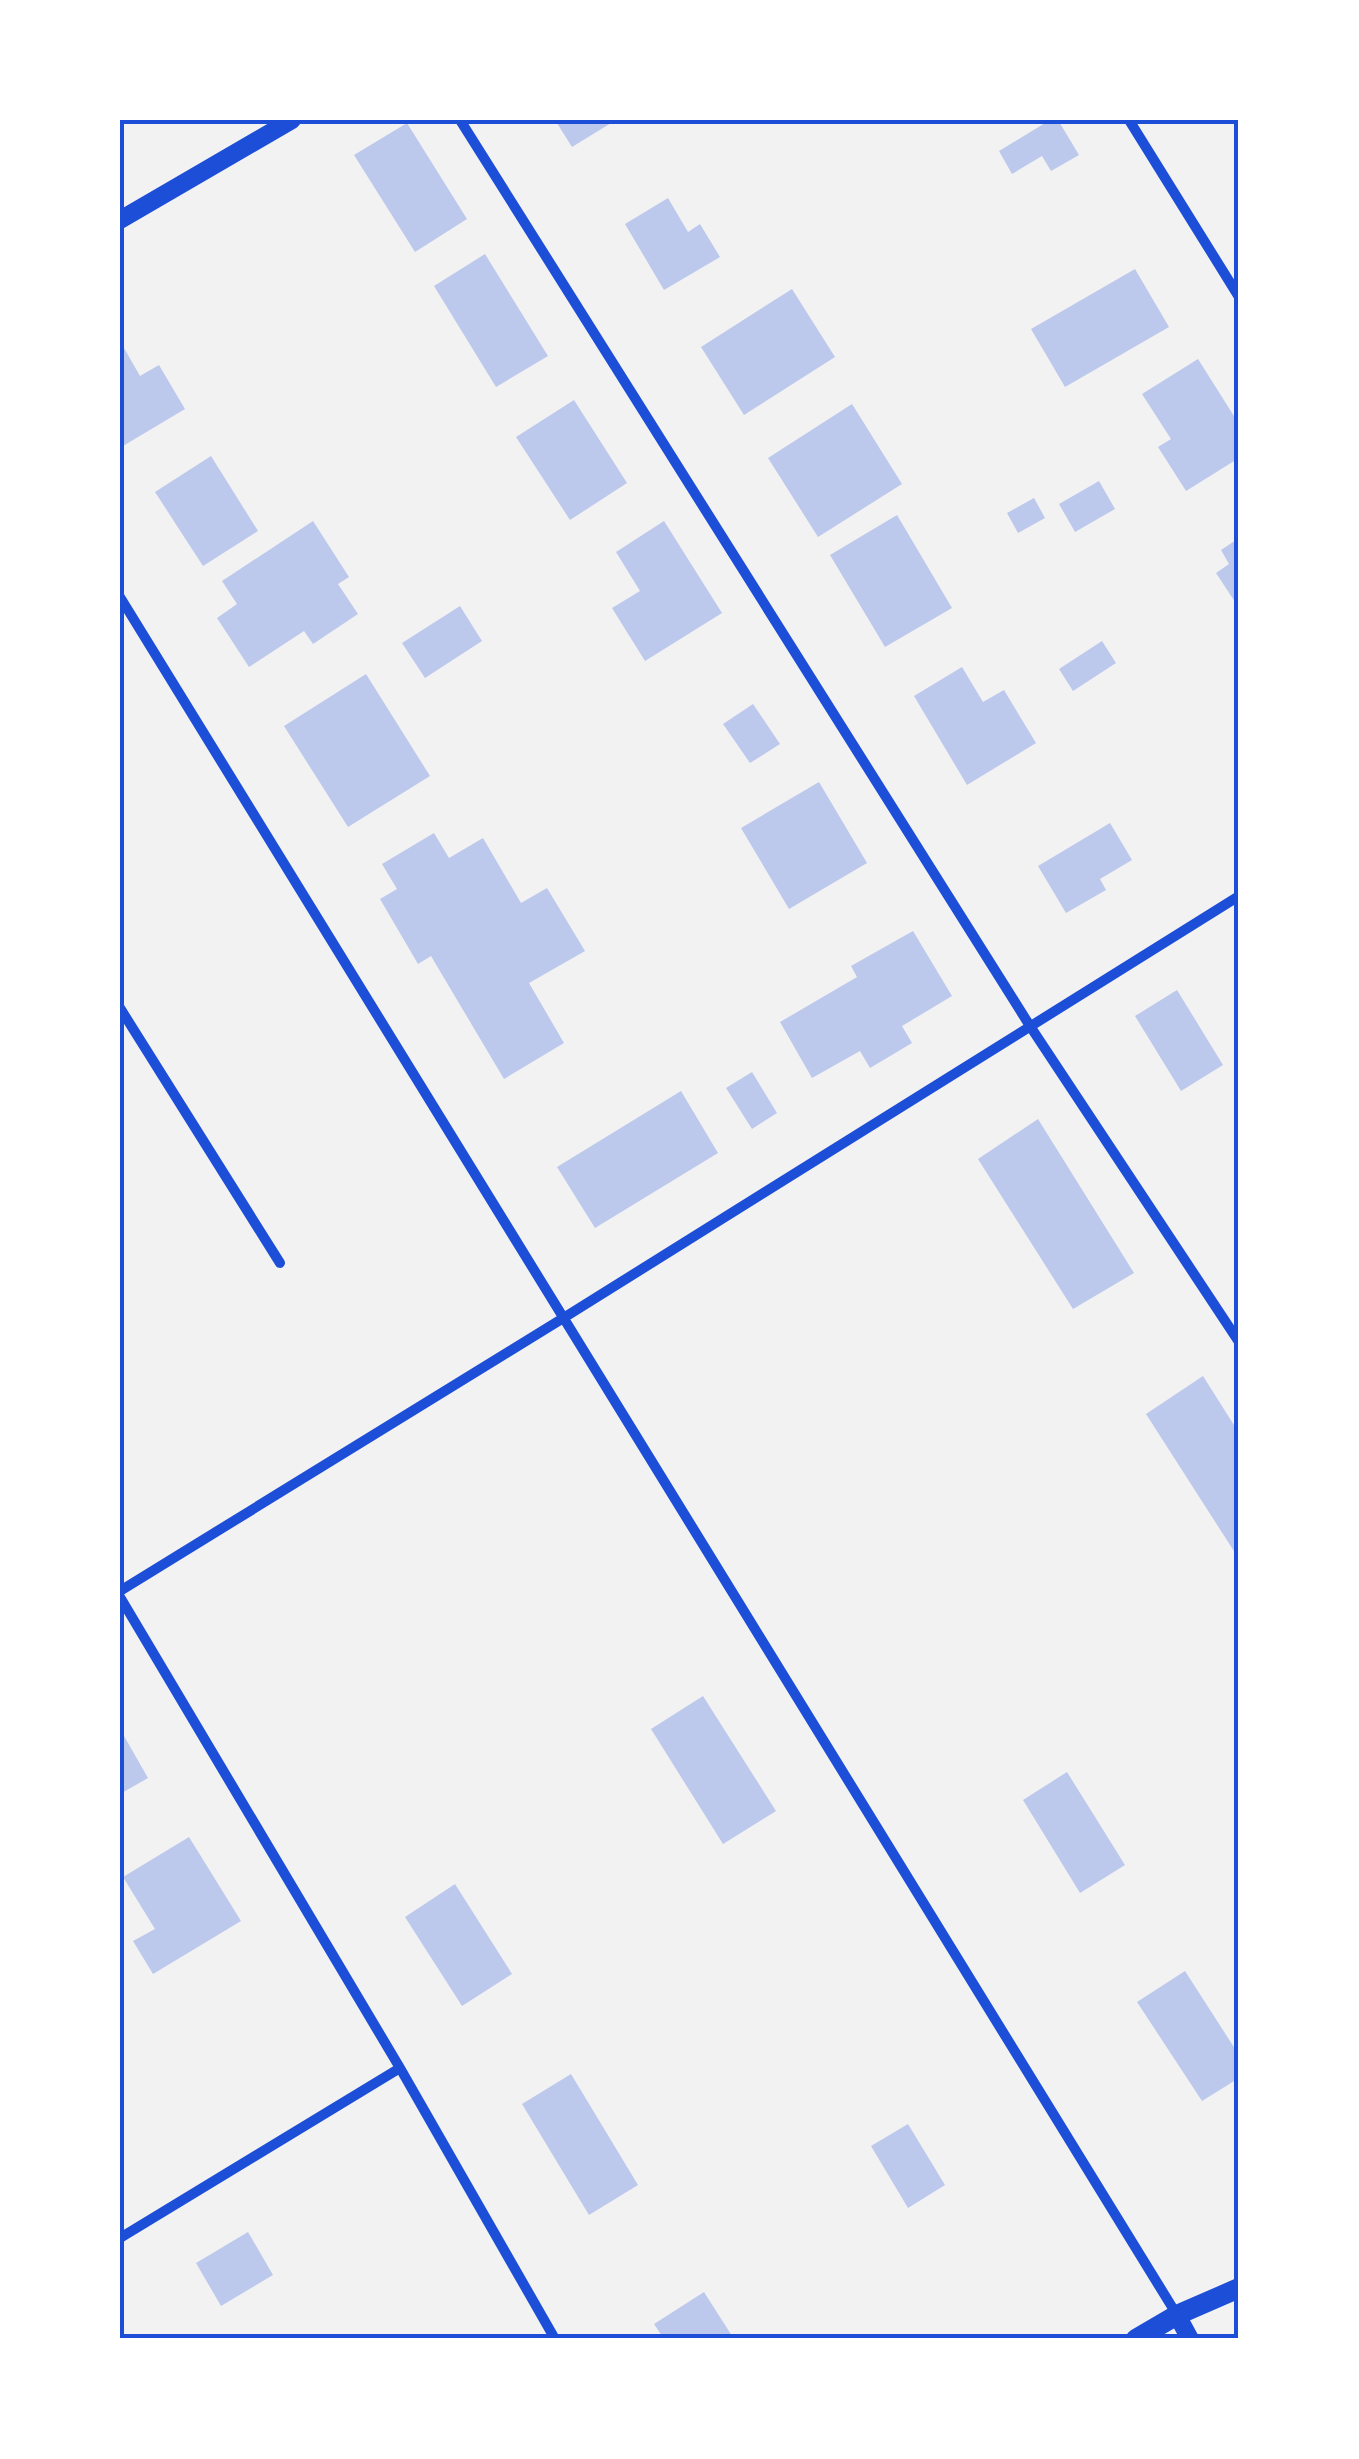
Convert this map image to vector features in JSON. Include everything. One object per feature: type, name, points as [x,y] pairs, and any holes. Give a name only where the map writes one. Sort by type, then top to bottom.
[{"type":"main road","points":[[1136,2339],[1176,2315],[1239,2288]]},
{"type":"street","points":[[120,220],[292,120]]},
{"type":"street","points":[[460,120],[1030,1026],[1239,1342]]},
{"type":"street","points":[[1129,120],[1239,296]]},
{"type":"street","points":[[120,597],[1190,2339]]},
{"type":"street","points":[[556,2339],[120,1594],[1239,896]]},
{"type":"street","points":[[120,1008],[280,1263]]},
{"type":"street","points":[[120,2238],[400,2068]]},
{"type":"building","points":[[555,120],[616,120],[572,147]]},
{"type":"building","points":[[1050,120],[1058,120],[1079,155],[1051,171],[1042,156],[1012,174],[999,151]]},
{"type":"building","points":[[407,123],[467,219],[415,252],[354,155]]},
{"type":"building","points":[[668,198],[688,232],[700,224],[720,257],[664,290],[625,224]]},
{"type":"building","points":[[485,254],[548,356],[496,387],[434,286]]},
{"type":"building","points":[[1135,269],[1169,327],[1065,387],[1031,329]]},
{"type":"building","points":[[792,289],[835,357],[744,415],[701,347]]},
{"type":"building","points":[[120,341],[140,376],[159,365],[185,409],[123,446],[120,440]]},
{"type":"building","points":[[1198,359],[1239,424],[1239,458],[1186,491],[1158,447],[1171,439],[1142,394]]},
{"type":"building","points":[[574,400],[627,483],[570,520],[516,437]]},
{"type":"building","points":[[852,404],[902,484],[818,537],[768,458]]},
{"type":"building","points":[[211,456],[258,531],[203,566],[155,492]]},
{"type":"building","points":[[1099,481],[1115,509],[1075,532],[1059,504]]},
{"type":"building","points":[[1034,498],[1045,518],[1018,533],[1007,513]]},
{"type":"building","points":[[897,515],[952,608],[885,647],[830,555]]},
{"type":"building","points":[[313,521],[349,577],[338,584],[358,614],[313,644],[304,631],[249,667],[217,618],[237,604],[222,581]]},
{"type":"building","points":[[664,521],[722,613],[645,661],[612,608],[640,591],[616,552]]},
{"type":"building","points":[[1239,538],[1239,608],[1216,573],[1229,564],[1221,550]]},
{"type":"building","points":[[460,606],[482,641],[425,678],[402,643]]},
{"type":"building","points":[[1102,641],[1116,663],[1073,691],[1059,669]]},
{"type":"building","points":[[962,667],[983,702],[1004,690],[1036,743],[967,785],[914,696]]},
{"type":"building","points":[[366,674],[430,776],[348,827],[284,726]]},
{"type":"building","points":[[753,704],[780,744],[750,763],[723,724]]},
{"type":"building","points":[[819,782],[867,863],[789,909],[741,828]]},
{"type":"building","points":[[1110,823],[1132,860],[1100,879],[1106,890],[1066,913],[1038,866]]},
{"type":"building","points":[[434,833],[449,858],[483,838],[521,903],[547,888],[585,951],[529,983],[564,1043],[504,1079],[431,956],[418,964],[380,899],[397,889],[382,864]]},
{"type":"building","points":[[913,931],[952,996],[902,1026],[912,1043],[870,1068],[860,1051],[812,1078],[780,1022],[857,977],[851,966]]},
{"type":"building","points":[[1177,990],[1223,1065],[1181,1091],[1135,1016]]},
{"type":"building","points":[[752,1072],[777,1113],[752,1129],[726,1088]]},
{"type":"building","points":[[681,1091],[718,1153],[595,1228],[557,1167]]},
{"type":"building","points":[[1038,1119],[1134,1273],[1073,1309],[978,1159]]},
{"type":"building","points":[[1203,1376],[1239,1433],[1239,1559],[1146,1414]]},
{"type":"building","points":[[703,1696],[776,1811],[723,1844],[651,1729]]},
{"type":"building","points":[[120,1729],[148,1778],[120,1794]]},
{"type":"building","points":[[1067,1772],[1125,1865],[1080,1893],[1023,1800]]},
{"type":"building","points":[[189,1837],[241,1921],[153,1974],[133,1941],[155,1929],[123,1877]]},
{"type":"building","points":[[455,1884],[512,1974],[462,2006],[405,1917]]},
{"type":"building","points":[[1185,1971],[1239,2055],[1239,2078],[1202,2101],[1137,2002]]},
{"type":"building","points":[[571,2074],[638,2185],[589,2215],[522,2104]]},
{"type":"building","points":[[908,2124],[945,2185],[908,2208],[871,2146]]},
{"type":"building","points":[[248,2232],[273,2275],[221,2306],[196,2263]]},
{"type":"building","points":[[704,2292],[734,2339],[664,2339],[654,2324]]}]
